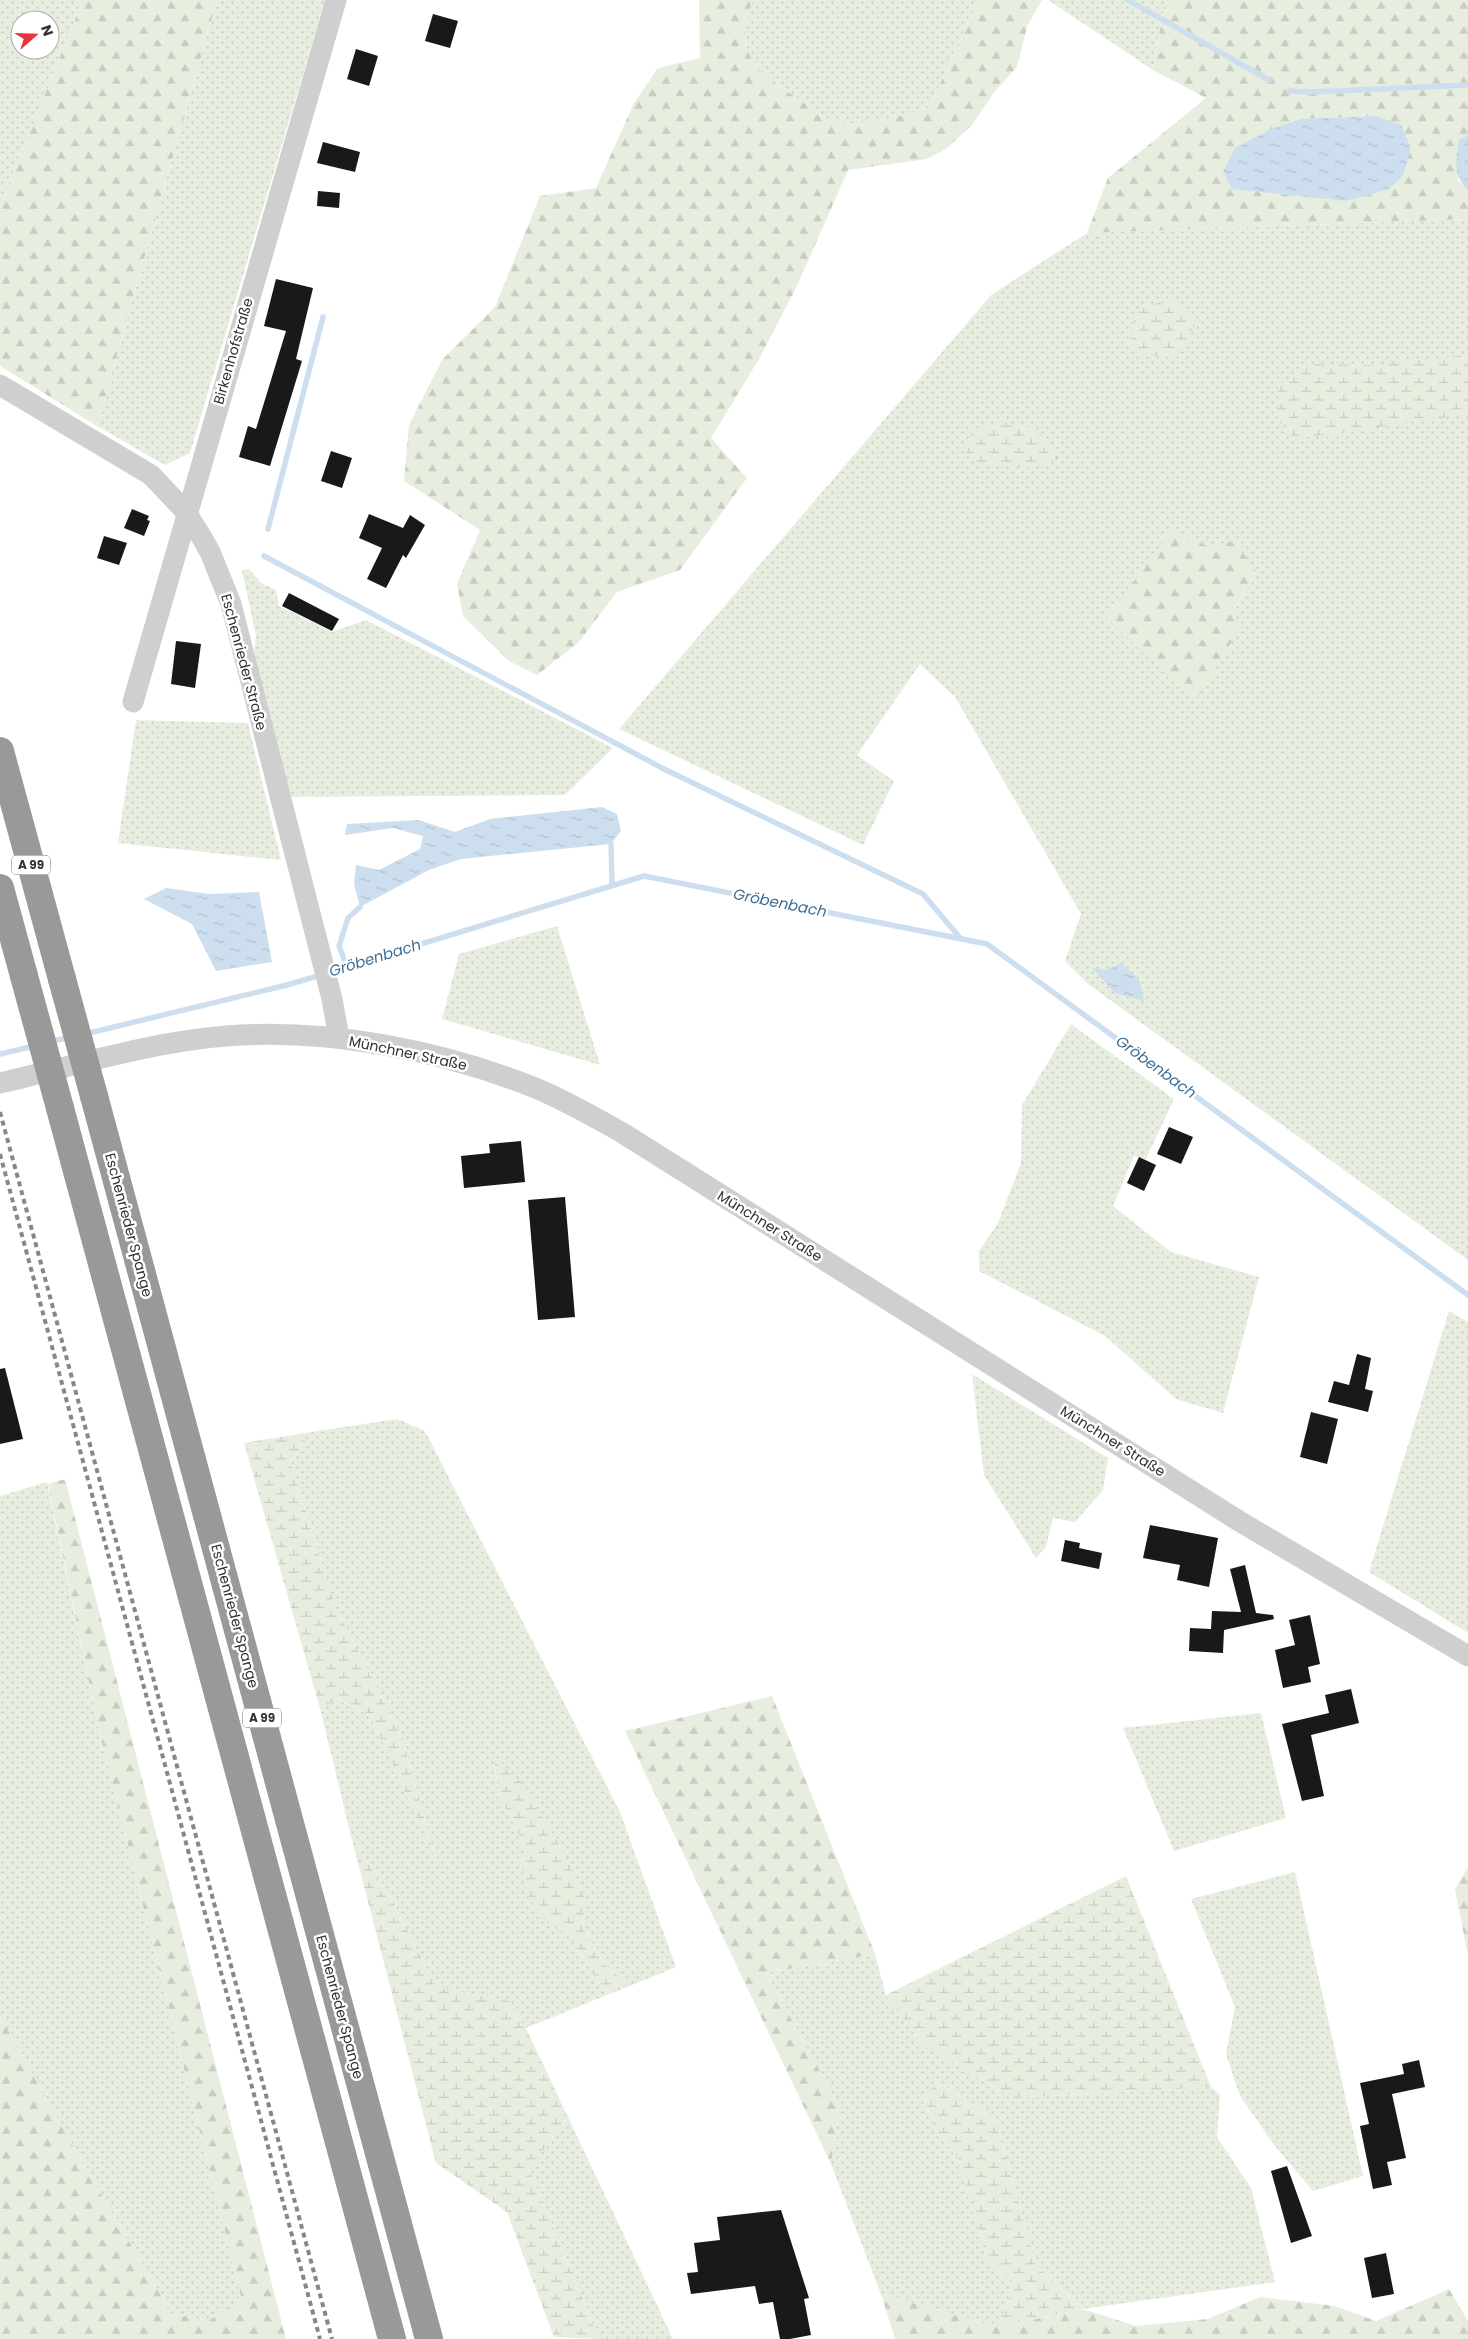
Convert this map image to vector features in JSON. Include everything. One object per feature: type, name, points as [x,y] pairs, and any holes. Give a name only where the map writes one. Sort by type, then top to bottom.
[{"type":"highway","name":"Eschenrieder Spange","points":[[0,750],[429,2339]]},
{"type":"highway","name":"A 99","points":[[0,888],[392,2339]]},
{"type":"street","name":"Birkenhofstraße","points":[[133,702],[186,512],[336,0]]},
{"type":"street","name":"Eschenrieder Straße","points":[[0,386],[151,475],[186,512],[210,552],[231,604],[332,999],[339,1038]]},
{"type":"street","name":"Münchner Straße","points":[[0,1083],[160,1046],[226,1036],[299,1035],[339,1038],[422,1054],[487,1070],[534,1088],[613,1128],[777,1228],[1239,1521],[1468,1656]]},
{"type":"green space","points":[[0,0],[83,0],[60,57],[60,10],[10,10],[10,60],[59,60],[0,206]]},
{"type":"green space","points":[[83,0],[217,0],[97,426],[0,366],[0,206]]},
{"type":"green space","points":[[217,0],[325,0],[190,453],[165,465],[97,426]]},
{"type":"green space","points":[[699,0],[753,0],[747,20],[745,37],[748,51],[762,73],[823,117],[832,121],[860,123],[883,120],[929,108],[974,10],[975,0],[1042,0],[1027,27],[1017,67],[995,91],[971,126],[946,149],[927,159],[848,170],[796,288],[759,359],[711,438],[747,478],[680,570],[617,592],[578,643],[537,675],[509,661],[463,616],[457,584],[480,530],[404,481],[409,425],[442,360],[495,307],[540,196],[596,188],[634,103],[658,68],[700,58]]},
{"type":"green space","points":[[753,0],[975,0],[974,10],[929,108],[883,120],[848,123],[832,121],[823,117],[762,73],[748,51],[745,37],[747,20]]},
{"type":"green space","points":[[1048,0],[1165,0],[1153,70]]},
{"type":"green space","points":[[1165,0],[1468,0],[1468,135],[1459,140],[1458,181],[1468,191],[1468,219],[1087,233],[1108,178],[1206,98],[1153,70]],"holes":[[[1376,116],[1403,176],[1301,119]]]},
{"type":"green space","points":[[1468,219],[1468,1260],[1088,984],[1065,961],[1081,914],[955,697],[920,664],[857,755],[894,781],[863,845],[619,729],[991,295],[1087,233]],"holes":[[[1172,530],[1256,572],[1234,611]]]},
{"type":"green space","points":[[1173,301],[1195,324],[1181,353],[1146,357],[1130,349],[1135,311],[1158,303]]},
{"type":"green space","points":[[1468,355],[1468,414],[1295,439],[1278,420],[1278,385],[1313,364],[1374,365]]},
{"type":"green space","points":[[1002,422],[1030,427],[1057,448],[1057,460],[1031,468],[978,463],[965,451],[973,430]]},
{"type":"green space","points":[[1172,530],[1207,546],[1235,541],[1256,572],[1234,611],[1239,630],[1195,702],[1107,618]]},
{"type":"green space","points":[[249,569],[261,583],[276,590],[279,606],[332,632],[366,620],[613,748],[565,795],[287,797],[253,660],[256,636],[242,570]]},
{"type":"green space","points":[[136,720],[248,723],[281,860],[118,843]]},
{"type":"green space","points":[[557,926],[600,1065],[442,1019],[459,954]]},
{"type":"green space","points":[[1071,1024],[1174,1099],[1146,1159],[1134,1156],[1113,1206],[1171,1252],[1259,1277],[1223,1413],[1176,1399],[1105,1336],[979,1271],[979,1251],[998,1223],[1021,1163],[1022,1105]]},
{"type":"green space","points":[[1449,1311],[1468,1322],[1468,1633],[1369,1572]]},
{"type":"green space","points":[[972,1374],[1108,1458],[1103,1490],[1075,1522],[1053,1518],[1046,1547],[1036,1558],[984,1475]]},
{"type":"green space","points":[[397,1419],[425,1431],[620,1812],[676,1967],[630,1986],[605,1965],[584,1929],[584,1896],[494,1762],[499,1796],[521,1838],[521,1866],[550,1926],[570,1936],[607,1995],[526,2028],[507,2001],[436,1987],[393,1902],[351,1836],[321,1712],[335,1698],[370,1715],[435,1856],[402,1736],[335,1606],[291,1463],[311,1432]]},
{"type":"green space","points":[[311,1432],[291,1463],[335,1606],[402,1736],[436,1860],[370,1715],[336,1698],[321,1712],[244,1443]]},
{"type":"green space","points":[[65,1479],[286,2339],[0,2339],[0,2016],[77,2153],[171,2313],[208,2321],[242,2300],[98,1726],[48,1484]]},
{"type":"green space","points":[[47,1482],[98,1726],[242,2300],[208,2321],[171,2313],[77,2153],[0,2016],[0,1496]]},
{"type":"green space","points":[[772,1696],[875,1954],[766,1973],[839,2106],[831,2164],[625,1731]]},
{"type":"green space","points":[[1261,1713],[1286,1818],[1174,1851],[1123,1728]]},
{"type":"green space","points":[[494,1761],[520,1781],[559,1844],[584,1896],[584,1929],[605,1965],[630,1986],[607,1995],[570,1936],[550,1926],[530,1899],[521,1866],[521,1838],[499,1796]]},
{"type":"green space","points":[[351,1836],[393,1902],[436,1987],[508,2001],[526,2028],[568,2117],[529,2169],[599,2339],[554,2337],[507,2212],[436,2163]]},
{"type":"green space","points":[[1468,1867],[1468,1956],[1455,1889]]},
{"type":"green space","points":[[1295,1872],[1363,2176],[1313,2191],[1275,2146],[1240,2096],[1226,2054],[1235,2007],[1191,1899]]},
{"type":"green space","points":[[1126,1876],[1211,2087],[1012,2098],[922,2044],[886,1995]]},
{"type":"green space","points":[[875,1954],[886,1995],[922,2044],[1012,2098],[1211,2087],[1220,2095],[1217,2137],[1251,2188],[1275,2282],[1083,2309],[1036,2266],[996,2119],[937,2081],[924,2100],[937,2133],[958,2158],[987,2259],[1015,2286],[997,2327],[881,2294],[831,2164],[839,2106],[766,1973]]},
{"type":"green space","points":[[937,2081],[996,2119],[1036,2266],[1083,2309],[997,2327],[1015,2286],[987,2259],[958,2158],[937,2133],[924,2099]]},
{"type":"green space","points":[[568,2117],[673,2339],[599,2339],[529,2169]]},
{"type":"green space","points":[[1449,2289],[1468,2321],[1468,2339],[895,2339],[881,2294],[997,2327],[1083,2309],[1136,2326],[1208,2319],[1260,2297],[1335,2306],[1376,2321]]},
{"type":"water","points":[[1376,116],[1401,125],[1411,148],[1403,176],[1389,189],[1346,201],[1232,189],[1223,172],[1235,148],[1271,129],[1301,119]]},
{"type":"water","points":[[1468,135],[1468,191],[1459,179],[1456,160],[1459,139]]},
{"type":"water","points":[[602,807],[617,814],[621,831],[611,844],[461,859],[429,870],[360,907],[354,884],[356,865],[379,870],[420,849],[423,836],[393,828],[345,835],[347,824],[419,820],[455,832],[490,819]]},
{"type":"water","points":[[166,888],[209,894],[259,892],[272,962],[216,971],[192,924],[144,899]]},
{"type":"water","points":[[1121,963],[1139,979],[1144,1001],[1115,993],[1092,968],[1106,970]]},
{"type":"building","points":[[433,14],[458,21],[450,48],[425,41]]},
{"type":"building","points":[[356,49],[378,56],[369,86],[347,79]]},
{"type":"building","points":[[323,142],[360,152],[355,172],[317,163]]},
{"type":"building","points":[[318,191],[340,193],[339,208],[317,206]]},
{"type":"building","points":[[276,279],[313,288],[296,359],[302,361],[270,466],[239,457],[248,426],[256,429],[286,331],[264,326]]},
{"type":"building","points":[[331,451],[352,458],[342,488],[321,481]]},
{"type":"building","points":[[132,509],[149,516],[147,520],[150,521],[144,536],[124,528]]},
{"type":"building","points":[[369,514],[403,528],[410,515],[425,525],[406,558],[403,555],[386,588],[367,579],[382,548],[359,538]]},
{"type":"building","points":[[104,536],[127,543],[119,565],[97,558]]},
{"type":"building","points":[[289,593],[339,619],[332,631],[282,606]]},
{"type":"building","points":[[176,641],[201,644],[195,688],[171,684]]},
{"type":"building","points":[[1169,1127],[1193,1137],[1181,1164],[1157,1154]]},
{"type":"building","points":[[521,1141],[525,1182],[464,1188],[461,1156],[490,1153],[489,1144]]},
{"type":"building","points":[[1139,1157],[1156,1165],[1144,1191],[1127,1183]]},
{"type":"building","points":[[565,1197],[575,1317],[538,1320],[528,1200]]},
{"type":"building","points":[[1357,1354],[1371,1358],[1365,1389],[1373,1391],[1368,1412],[1328,1402],[1334,1381],[1349,1385]]},
{"type":"building","points":[[5,1368],[23,1439],[0,1444],[0,1369]]},
{"type":"building","points":[[1311,1412],[1338,1419],[1327,1464],[1300,1457]]},
{"type":"building","points":[[1150,1525],[1218,1538],[1209,1587],[1177,1580],[1180,1565],[1143,1558]]},
{"type":"building","points":[[1065,1540],[1080,1543],[1079,1548],[1102,1553],[1099,1569],[1061,1561]]},
{"type":"building","points":[[1245,1565],[1256,1613],[1273,1615],[1274,1619],[1224,1630],[1223,1653],[1189,1651],[1190,1628],[1211,1629],[1212,1611],[1241,1612],[1230,1569]]},
{"type":"building","points":[[1310,1615],[1320,1664],[1308,1667],[1311,1682],[1283,1688],[1275,1650],[1295,1645],[1289,1620]]},
{"type":"building","points":[[1351,1689],[1359,1723],[1311,1735],[1324,1796],[1302,1801],[1282,1724],[1329,1713],[1325,1695]]},
{"type":"building","points":[[1419,2060],[1425,2087],[1392,2094],[1406,2158],[1387,2162],[1392,2185],[1373,2189],[1360,2126],[1369,2124],[1360,2083],[1404,2074],[1402,2064]]},
{"type":"building","points":[[1287,2166],[1312,2236],[1291,2243],[1271,2171]]},
{"type":"building","points":[[781,2210],[809,2298],[804,2299],[811,2335],[790,2339],[780,2339],[773,2302],[759,2304],[755,2286],[691,2294],[687,2273],[698,2272],[694,2243],[720,2240],[717,2217]]},
{"type":"building","points":[[1386,2253],[1394,2294],[1372,2298],[1364,2258]]},
{"type":"waterway","points":[[1128,0],[1269,80]]},
{"type":"waterway","points":[[1289,91],[1311,92],[1468,85]]},
{"type":"waterway","points":[[268,529],[323,317]]},
{"type":"waterway","points":[[264,556],[664,769],[923,894],[961,939]]},
{"type":"waterway","points":[[611,844],[612,883]]},
{"type":"waterway","name":"Gröbenbach","points":[[329,972],[644,876],[987,944],[1468,1295]]},
{"type":"waterway","points":[[347,967],[339,946],[348,918],[360,907]]},
{"type":"waterway","name":"Gröbenbach","points":[[85,1034],[321,975]]},
{"type":"waterway","name":"Gröbenbach","points":[[48,1042],[71,1037]]},
{"type":"waterway","name":"Gröbenbach","points":[[0,1054],[34,1046]]},
{"type":"railway","points":[[0,1112],[332,2339]]},
{"type":"railway","points":[[0,1154],[320,2339]]}]
